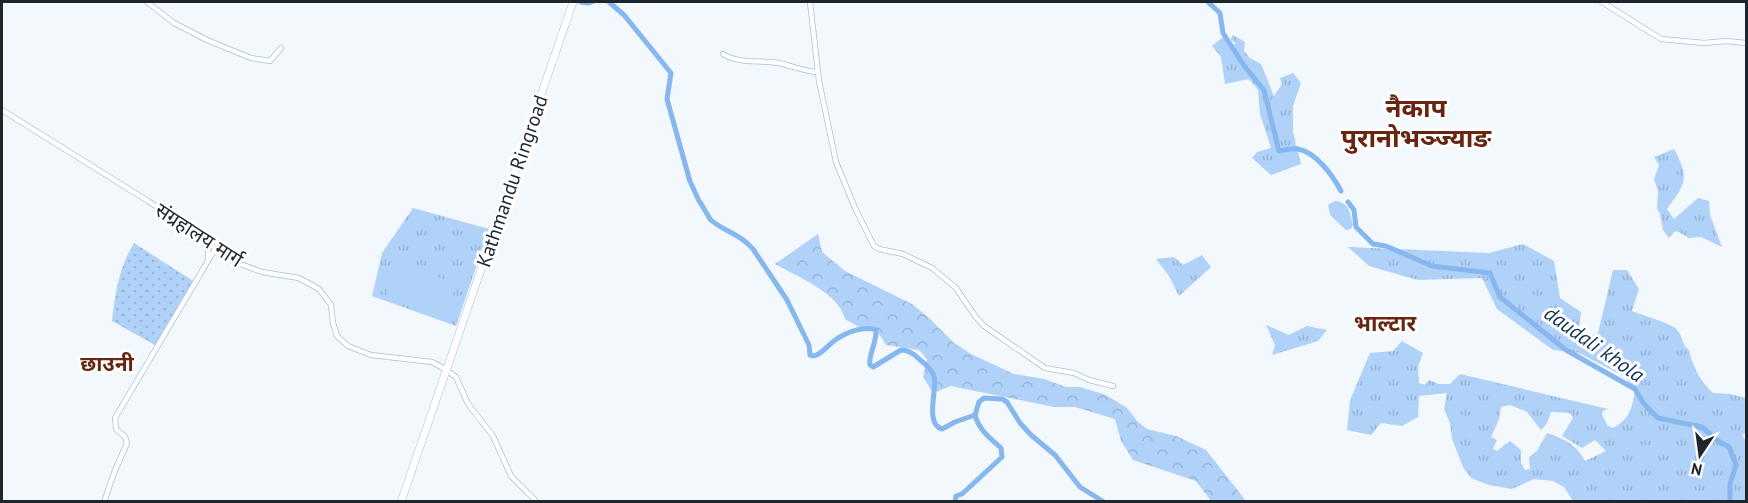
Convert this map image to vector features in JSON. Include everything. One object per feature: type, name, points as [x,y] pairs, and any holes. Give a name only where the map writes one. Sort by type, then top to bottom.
[{"type":"highway","name":"Kathmandu Ringroad","points":[[401,501],[573,3]]},
{"type":"main road","points":[[147,2],[174,23],[251,58],[270,61],[282,48]]},
{"type":"main road","points":[[810,2],[817,72],[836,162],[874,246],[903,254],[932,268],[956,288],[984,326],[1045,368],[1074,373],[1089,380],[1113,386]]},
{"type":"main road","points":[[1602,2],[1661,39],[1704,44],[1726,41],[1746,43]]},
{"type":"main road","points":[[723,54],[742,60],[778,63],[817,72]]},
{"type":"main road","name":"संग्रहालय मार्ग","points":[[2,110],[195,232],[215,249],[239,264],[262,272],[299,278],[319,289],[331,304],[337,336],[348,346],[371,355],[432,362],[447,371]]},
{"type":"main road","points":[[195,232],[206,243],[207,262]]},
{"type":"main road","points":[[104,501],[127,443],[125,437],[116,429],[115,418],[215,249]]},
{"type":"main road","points":[[447,371],[456,377],[468,404],[493,436],[511,476],[537,501]]},
{"type":"green space","points":[[1233,35],[1245,42],[1244,51],[1250,58],[1261,64],[1274,96],[1282,84],[1280,78],[1293,73],[1301,83],[1293,106],[1293,132],[1301,164],[1271,175],[1252,158],[1257,152],[1271,148],[1260,114],[1258,90],[1249,79],[1225,84],[1221,57],[1212,46],[1224,36],[1230,45],[1236,44],[1231,39]]},
{"type":"green space","points":[[1674,149],[1682,167],[1684,180],[1667,209],[1674,219],[1698,198],[1709,201],[1710,215],[1722,247],[1701,237],[1689,238],[1677,231],[1669,238],[1663,230],[1657,209],[1658,191],[1654,179],[1659,165],[1654,157]]},
{"type":"green space","points":[[1335,201],[1344,204],[1348,209],[1353,225],[1351,229],[1346,230],[1330,215],[1328,205]]},
{"type":"green space","points":[[413,208],[489,229],[456,326],[372,296],[382,253]]},
{"type":"green space","points":[[818,234],[822,252],[845,271],[912,304],[954,343],[971,354],[1014,374],[1044,379],[1066,387],[1080,387],[1106,395],[1127,408],[1147,429],[1176,436],[1206,450],[1246,501],[1211,501],[1196,481],[1133,460],[1121,441],[1115,419],[1075,407],[1054,407],[951,386],[933,393],[923,377],[927,359],[919,350],[886,345],[876,329],[857,326],[845,319],[835,301],[806,280],[775,264]]},
{"type":"green space","points":[[134,243],[193,281],[155,345],[112,321],[119,281]]},
{"type":"green space","points":[[1523,244],[1554,261],[1560,298],[1581,312],[1578,340],[1598,333],[1613,270],[1627,270],[1639,289],[1632,311],[1664,322],[1677,330],[1704,384],[1713,393],[1746,398],[1746,433],[1742,435],[1746,441],[1746,501],[1573,501],[1564,487],[1553,481],[1534,479],[1512,489],[1489,485],[1471,478],[1463,467],[1444,409],[1447,393],[1419,396],[1418,417],[1402,426],[1381,423],[1371,435],[1347,430],[1350,400],[1370,353],[1393,351],[1402,341],[1423,353],[1418,367],[1419,383],[1425,385],[1429,380],[1439,384],[1450,384],[1460,374],[1608,409],[1603,411],[1602,415],[1608,426],[1613,428],[1623,421],[1633,402],[1635,389],[1623,376],[1579,353],[1553,350],[1497,309],[1482,278],[1418,280],[1369,266],[1348,247],[1489,253]],"holes":[[[1510,405],[1527,412],[1541,430],[1547,423],[1551,412],[1570,413],[1573,418],[1562,436],[1582,448],[1595,440],[1606,451],[1585,461],[1570,443],[1547,433],[1537,451],[1529,457],[1530,469],[1525,470],[1521,463],[1521,450],[1510,441],[1497,451],[1493,449],[1497,440],[1491,437],[1499,419],[1501,407]]]},
{"type":"green space","points":[[1202,255],[1211,267],[1179,296],[1169,276],[1156,259],[1174,257],[1183,265]]},
{"type":"green space","points":[[419,270],[457,284],[445,316],[387,296],[393,272]]},
{"type":"green space","points":[[1266,325],[1289,335],[1307,326],[1327,330],[1318,341],[1272,355],[1275,345]]},
{"type":"waterway","points":[[581,2],[592,2]]},
{"type":"waterway","points":[[609,2],[624,15],[671,73],[667,99],[689,178]]},
{"type":"waterway","name":"daudali khola","points":[[1208,2],[1220,13],[1223,33],[1245,67],[1264,90],[1279,151],[1291,149],[1305,151],[1329,172],[1341,191]]},
{"type":"waterway","points":[[689,179],[699,201]]},
{"type":"waterway","points":[[700,202],[710,219]]},
{"type":"waterway","name":"daudali khola","points":[[1348,202],[1354,210],[1356,227],[1373,244],[1386,246],[1432,266],[1490,273],[1500,297],[1566,350],[1635,389],[1644,404],[1658,418],[1702,427],[1729,447],[1736,465],[1730,484],[1730,502]]},
{"type":"waterway","points":[[711,220],[751,247]]},
{"type":"waterway","points":[[753,249],[787,300],[809,345],[810,355],[820,353],[843,335],[866,328],[876,330],[870,365],[873,367],[904,350],[914,355],[931,370],[935,381],[933,413],[937,426],[942,429],[975,415],[982,429],[1001,448],[1002,457],[962,494],[956,496],[955,502]]},
{"type":"waterway","points":[[975,415],[979,402],[984,398],[1002,399],[1007,402],[1020,423],[1055,455],[1080,487],[1104,502]]},
{"type":"district","name":"नैकाप पुरानोभञ्ज्याङ","points":[[1416,123]]},
{"type":"district","name":"भाल्टार","points":[[1385,323]]},
{"type":"district","name":"छाउनी","points":[[107,364]]}]
